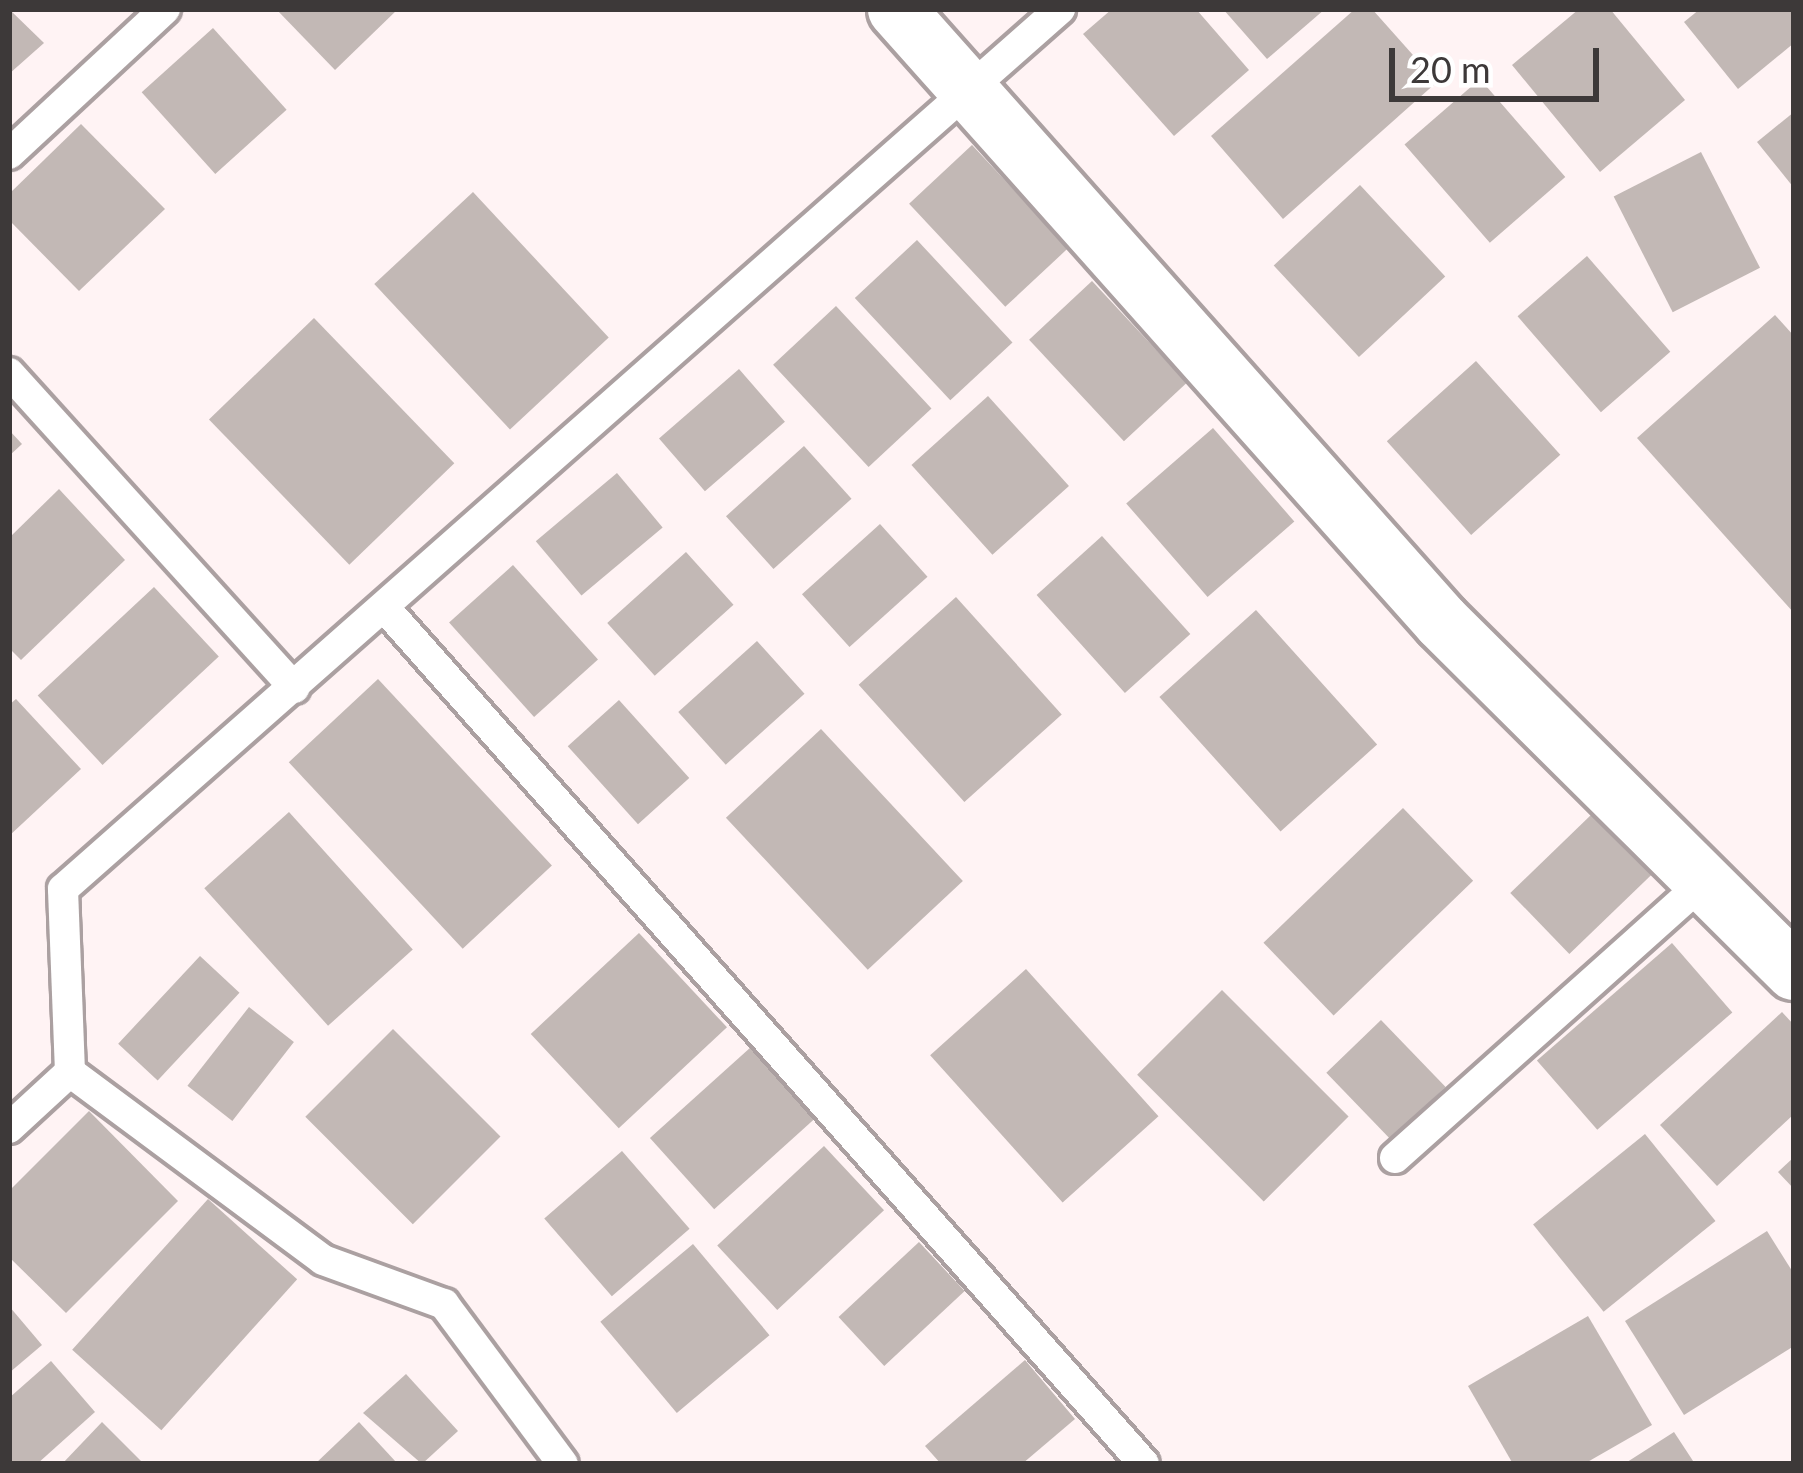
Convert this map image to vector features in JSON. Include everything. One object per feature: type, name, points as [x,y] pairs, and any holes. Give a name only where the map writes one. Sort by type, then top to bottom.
[{"type":"street","points":[[896,9],[1441,621],[1794,971]]},
{"type":"lane","points":[[9,154],[165,9]]},
{"type":"lane","points":[[9,1128],[70,1072],[63,889],[1060,9]]},
{"type":"lane","points":[[9,373],[295,688]]},
{"type":"lane","points":[[384,607],[1144,1464]]},
{"type":"lane","points":[[1395,1159],[1704,882]]},
{"type":"lane","points":[[70,1072],[323,1260],[444,1304],[562,1464]]},
{"type":"building","points":[[9,9],[44,43],[9,74]]},
{"type":"building","points":[[276,9],[398,9],[335,70]]},
{"type":"building","points":[[1112,9],[1196,9],[1249,70],[1174,136],[1083,34]]},
{"type":"building","points":[[1223,9],[1325,9],[1267,59]]},
{"type":"building","points":[[1355,9],[1372,9],[1437,82],[1283,219],[1211,136]]},
{"type":"building","points":[[1579,9],[1610,9],[1685,100],[1600,172],[1512,65]]},
{"type":"building","points":[[1700,9],[1794,9],[1794,43],[1738,89],[1684,22]]},
{"type":"building","points":[[213,28],[287,110],[215,174],[142,92]]},
{"type":"building","points":[[1480,79],[1565,177],[1490,243],[1405,145]]},
{"type":"building","points":[[1794,112],[1794,188],[1757,142]]},
{"type":"building","points":[[81,124],[165,209],[79,291],[9,220],[9,194]]},
{"type":"building","points":[[972,145],[1068,248],[1005,307],[909,204]]},
{"type":"building","points":[[1701,152],[1760,268],[1673,312],[1614,196]]},
{"type":"building","points":[[1360,185],[1445,276],[1359,357],[1274,265]]},
{"type":"building","points":[[473,192],[609,338],[510,430],[374,284]]},
{"type":"building","points":[[917,240],[1012,342],[950,400],[855,298]]},
{"type":"building","points":[[1587,256],[1670,352],[1601,412],[1518,316]]},
{"type":"building","points":[[1092,281],[1187,383],[1124,441],[1029,340]]},
{"type":"building","points":[[836,306],[931,408],[869,467],[773,365]]},
{"type":"building","points":[[1775,315],[1794,336],[1794,613],[1637,438]]},
{"type":"building","points":[[314,318],[454,463],[349,565],[209,419]]},
{"type":"building","points":[[1476,361],[1560,455],[1471,535],[1387,441]]},
{"type":"building","points":[[739,369],[785,422],[705,491],[659,439]]},
{"type":"building","points":[[988,396],[1069,486],[992,555],[911,465]]},
{"type":"building","points":[[1213,428],[1294,522],[1208,597],[1126,503]]},
{"type":"building","points":[[9,430],[22,444],[9,456]]},
{"type":"building","points":[[804,446],[852,499],[773,569],[726,516]]},
{"type":"building","points":[[617,473],[663,527],[581,596],[536,541]]},
{"type":"building","points":[[59,489],[125,560],[21,660],[9,648],[9,538]]},
{"type":"building","points":[[880,524],[928,577],[849,647],[802,594]]},
{"type":"building","points":[[1102,536],[1190,634],[1125,693],[1037,595]]},
{"type":"building","points":[[686,552],[734,605],[655,676],[607,623]]},
{"type":"building","points":[[513,565],[598,659],[534,717],[449,623]]},
{"type":"building","points":[[154,587],[219,656],[103,765],[38,695]]},
{"type":"building","points":[[956,597],[1062,714],[964,802],[859,685]]},
{"type":"building","points":[[1256,610],[1377,745],[1281,831],[1159,697]]},
{"type":"building","points":[[757,641],[805,694],[726,765],[678,712]]},
{"type":"building","points":[[378,679],[552,865],[463,949],[289,762]]},
{"type":"building","points":[[16,699],[81,769],[9,836],[9,705]]},
{"type":"building","points":[[619,700],[689,778],[638,824],[568,746]]},
{"type":"building","points":[[821,729],[963,881],[868,970],[726,818]]},
{"type":"building","points":[[1403,808],[1473,881],[1334,1015],[1263,943]]},
{"type":"building","points":[[289,812],[413,949],[328,1026],[204,888]]},
{"type":"building","points":[[1593,813],[1652,874],[1569,954],[1510,893]]},
{"type":"building","points":[[639,933],[727,1027],[619,1128],[531,1034]]},
{"type":"building","points":[[1672,943],[1732,1012],[1597,1130],[1537,1060]]},
{"type":"building","points":[[200,956],[239,993],[158,1081],[118,1044]]},
{"type":"building","points":[[1026,969],[1158,1116],[1063,1202],[930,1055]]},
{"type":"building","points":[[1222,990],[1349,1117],[1264,1201],[1137,1075]]},
{"type":"building","points":[[249,1007],[294,1042],[232,1121],[187,1086]]},
{"type":"building","points":[[1782,1012],[1794,1025],[1794,1114],[1717,1186],[1660,1125]]},
{"type":"building","points":[[1381,1020],[1446,1087],[1391,1140],[1326,1073]]},
{"type":"building","points":[[393,1029],[500,1136],[413,1224],[305,1117]]},
{"type":"building","points":[[751,1047],[815,1118],[714,1209],[650,1138]]},
{"type":"building","points":[[89,1111],[178,1201],[66,1313],[9,1257],[9,1191]]},
{"type":"building","points":[[1645,1134],[1715,1221],[1604,1312],[1533,1225]]},
{"type":"building","points":[[824,1146],[884,1210],[777,1310],[717,1246]]},
{"type":"building","points":[[622,1151],[690,1229],[612,1296],[544,1219]]},
{"type":"building","points":[[1794,1157],[1794,1189],[1778,1172]]},
{"type":"building","points":[[208,1199],[297,1279],[161,1430],[72,1350]]},
{"type":"building","points":[[1767,1231],[1794,1274],[1794,1346],[1684,1415],[1625,1321]]},
{"type":"building","points":[[919,1242],[965,1291],[884,1366],[839,1317]]},
{"type":"building","points":[[693,1244],[769,1335],[677,1413],[600,1322]]},
{"type":"building","points":[[9,1306],[42,1345],[9,1373]]},
{"type":"building","points":[[1588,1316],[1652,1425],[1584,1464],[1513,1464],[1468,1386]]},
{"type":"building","points":[[1025,1360],[1075,1419],[1022,1464],[941,1464],[925,1446]]},
{"type":"building","points":[[51,1361],[95,1412],[37,1464],[9,1464],[9,1398]]},
{"type":"building","points":[[406,1374],[458,1431],[422,1464],[363,1413]]},
{"type":"building","points":[[102,1422],[141,1461],[62,1464]]},
{"type":"building","points":[[359,1422],[396,1462],[315,1464]]},
{"type":"building","points":[[1674,1432],[1695,1464],[1624,1464]]}]
